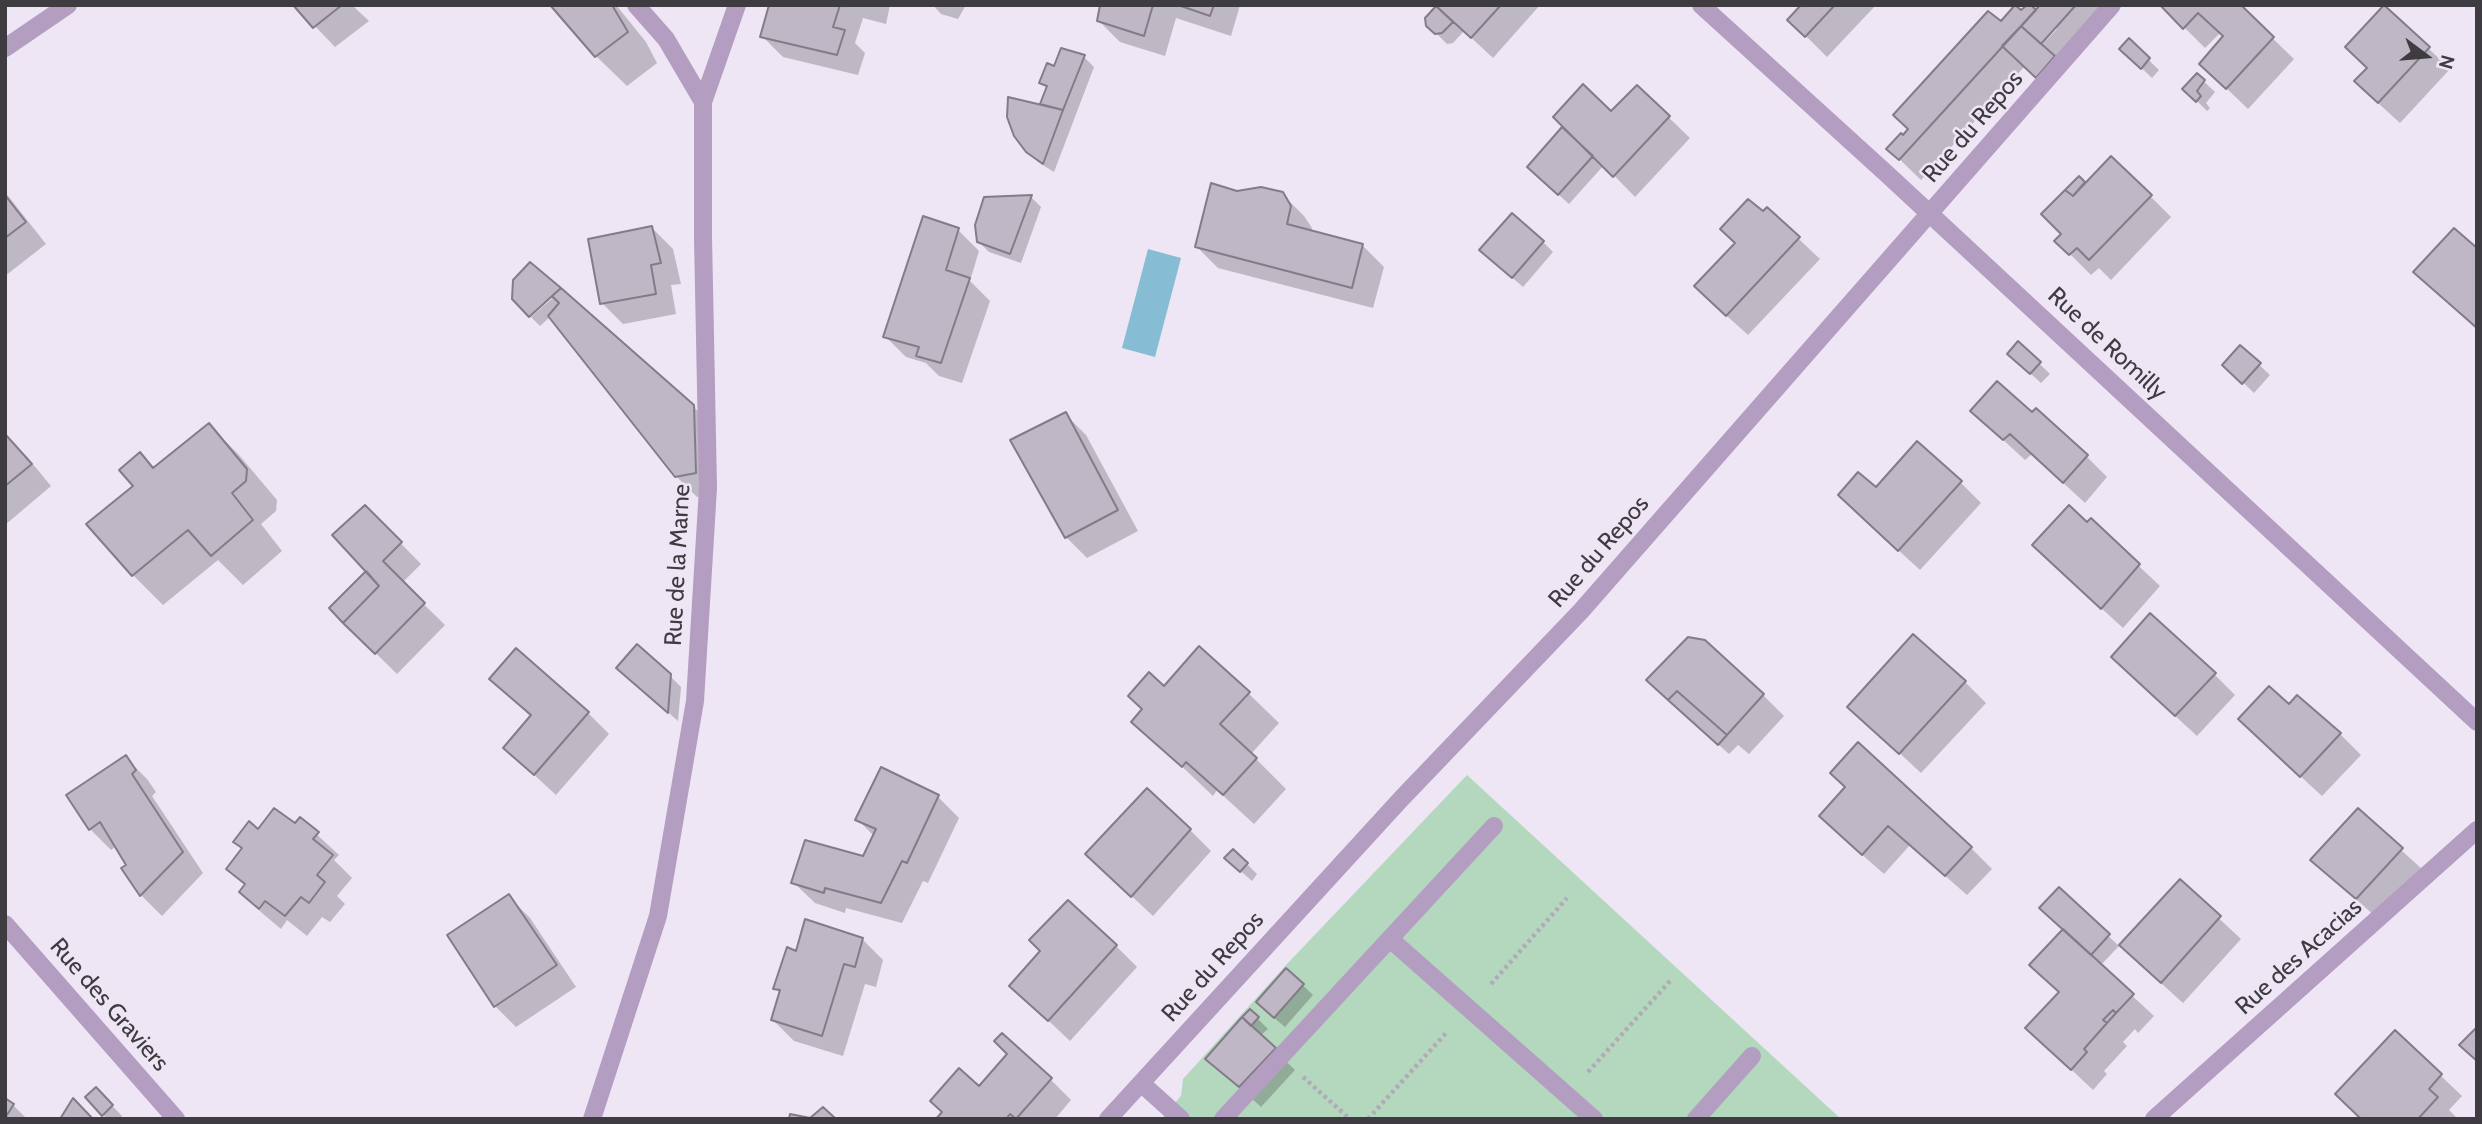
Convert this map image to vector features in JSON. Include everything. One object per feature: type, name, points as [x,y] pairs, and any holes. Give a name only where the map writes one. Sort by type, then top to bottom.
[{"type":"street","points":[[5,48],[68,5]]},
{"type":"street","points":[[636,5],[666,39],[703,102]]},
{"type":"street","name":"Rue de la Marne","points":[[592,1119],[658,916],[695,701],[708,488],[703,102],[737,5]]},
{"type":"street","name":"Rue de Romilly","points":[[1701,5],[1930,213],[2477,722]]},
{"type":"street","name":"Rue du Repos","points":[[1108,1119],[1401,799],[1581,611],[2112,5]]},
{"type":"street","points":[[1223,1119],[1494,827]]},
{"type":"street","name":"Rue des Acacias","points":[[2154,1119],[2477,830]]},
{"type":"street","name":"Rue des Graviers","points":[[5,924],[176,1119]]},
{"type":"street","points":[[1390,939],[1594,1119]]},
{"type":"street","points":[[1696,1119],[1752,1056]]},
{"type":"street","points":[[1141,1083],[1181,1119]]},
{"type":"path","points":[[1567,1095],[1670,982]]},
{"type":"path","points":[[1280,1057],[1350,1119]]},
{"type":"green space","points":[[1467,775],[1841,1119],[1161,1119],[1181,1096],[1183,1079],[1287,964]]},
{"type":"water","points":[[1148,249],[1181,258],[1155,357],[1122,348]]},
{"type":"building","points":[[293,5],[342,5],[313,28]]},
{"type":"building","points":[[550,5],[612,5],[628,32],[595,57]]},
{"type":"building","points":[[769,5],[840,5],[833,27],[845,30],[837,55],[760,37]]},
{"type":"building","points":[[1100,5],[1153,5],[1144,36],[1097,21]]},
{"type":"building","points":[[1178,5],[1214,5],[1210,16]]},
{"type":"building","points":[[1435,5],[1501,5],[1471,38]]},
{"type":"building","points":[[1801,5],[1835,5],[1805,37],[1787,20]]},
{"type":"building","points":[[2015,5],[2021,10],[2031,5],[2036,10],[1899,160],[1886,149],[1908,129],[1893,115],[1988,11],[2001,21]]},
{"type":"building","points":[[2040,5],[2076,5],[2041,44],[2021,26]]},
{"type":"building","points":[[2160,5],[2241,5],[2274,37],[2226,89],[2199,64],[2223,36],[2198,13],[2183,29]]},
{"type":"building","points":[[2384,5],[2430,47],[2378,103],[2354,81],[2367,68],[2345,47]]},
{"type":"building","points":[[1436,6],[1453,22],[1442,33],[1435,34],[1426,26],[1425,18]]},
{"type":"building","points":[[2021,26],[2055,56],[2036,78],[2002,46]]},
{"type":"building","points":[[2129,38],[2150,58],[2141,69],[2119,49]]},
{"type":"building","points":[[1061,48],[1085,55],[1063,110],[1040,104],[1047,86],[1039,83],[1047,63],[1054,66]]},
{"type":"building","points":[[2197,73],[2205,80],[2197,91],[2201,96],[2196,102],[2182,89]]},
{"type":"building","points":[[1583,84],[1611,111],[1637,85],[1670,116],[1613,177],[1553,117]]},
{"type":"building","points":[[1008,97],[1063,110],[1043,164],[1026,152],[1014,136],[1007,117]]},
{"type":"building","points":[[1562,127],[1593,156],[1558,195],[1527,167]]},
{"type":"building","points":[[2111,156],[2152,195],[2089,260],[2077,248],[2069,255],[2054,241],[2061,234],[2041,214],[2065,190],[2073,196]]},
{"type":"building","points":[[2079,176],[2085,182],[2073,196],[2065,190]]},
{"type":"building","points":[[1211,183],[1237,191],[1261,187],[1283,192],[1291,206],[1287,224],[1363,244],[1352,288],[1195,247]]},
{"type":"building","points":[[5,195],[26,222],[5,238]]},
{"type":"building","points":[[1032,195],[1010,254],[977,242],[975,225],[984,197]]},
{"type":"building","points":[[1748,199],[1763,211],[1767,207],[1800,237],[1726,316],[1694,286],[1735,243],[1720,229]]},
{"type":"building","points":[[1512,213],[1544,241],[1512,278],[1479,250]]},
{"type":"building","points":[[923,216],[959,228],[946,270],[970,278],[941,363],[916,356],[919,347],[883,337]]},
{"type":"building","points":[[652,226],[661,263],[651,265],[656,294],[600,304],[588,239]]},
{"type":"building","points":[[2454,228],[2477,248],[2477,328],[2413,272]]},
{"type":"building","points":[[530,262],[561,288],[529,317],[512,299],[513,280]]},
{"type":"building","points":[[561,288],[694,405],[696,473],[675,477],[548,316],[559,303],[552,296]]},
{"type":"building","points":[[2018,341],[2041,362],[2030,374],[2007,354]]},
{"type":"building","points":[[2240,345],[2261,363],[2242,384],[2222,365]]},
{"type":"building","points":[[1997,381],[2032,412],[2036,408],[2088,455],[2063,483],[2010,434],[2003,440],[1970,411]]},
{"type":"building","points":[[1066,412],[1118,510],[1065,538],[1010,440]]},
{"type":"building","points":[[209,423],[247,469],[246,481],[232,493],[253,520],[211,556],[188,530],[132,576],[86,524],[133,486],[119,470],[140,452],[153,468]]},
{"type":"building","points":[[5,434],[32,464],[5,486]]},
{"type":"building","points":[[1917,441],[1962,481],[1898,551],[1838,495],[1858,472],[1876,487]]},
{"type":"building","points":[[365,505],[402,542],[383,561],[425,603],[375,654],[343,623],[379,586],[332,535]]},
{"type":"building","points":[[2069,505],[2087,522],[2091,518],[2140,564],[2101,609],[2032,545]]},
{"type":"building","points":[[366,571],[379,586],[343,623],[329,608]]},
{"type":"building","points":[[2150,613],[2216,673],[2175,716],[2111,657]]},
{"type":"building","points":[[1913,634],[1966,681],[1899,754],[1847,707]]},
{"type":"building","points":[[1688,637],[1705,640],[1764,694],[1727,735],[1677,691],[1668,700],[1646,680]]},
{"type":"building","points":[[637,644],[671,674],[668,713],[616,668]]},
{"type":"building","points":[[1199,646],[1250,692],[1220,724],[1257,758],[1223,795],[1186,762],[1182,767],[1131,722],[1142,709],[1128,696],[1149,672],[1164,686]]},
{"type":"building","points":[[516,648],[589,712],[534,775],[503,748],[531,715],[489,679]]},
{"type":"building","points":[[2269,686],[2289,704],[2297,695],[2341,733],[2300,777],[2238,719]]},
{"type":"building","points":[[1677,691],[1727,735],[1718,745],[1668,700]]},
{"type":"building","points":[[1858,742],[1972,847],[1945,876],[1888,826],[1862,855],[1819,816],[1845,787],[1830,773]]},
{"type":"building","points":[[126,755],[136,770],[132,774],[183,852],[140,896],[121,868],[126,865],[100,822],[89,830],[66,795]]},
{"type":"building","points":[[881,767],[939,795],[907,863],[902,861],[881,903],[825,888],[824,893],[791,883],[805,840],[863,856],[876,829],[855,820]]},
{"type":"building","points":[[1147,788],[1191,829],[1131,897],[1085,854]]},
{"type":"building","points":[[274,808],[295,823],[300,817],[319,832],[313,839],[333,855],[317,875],[325,882],[309,903],[301,897],[285,916],[265,901],[259,909],[239,892],[245,884],[226,869],[242,848],[233,842],[249,821],[258,829]]},
{"type":"building","points":[[2358,808],[2403,848],[2356,899],[2310,860]]},
{"type":"building","points":[[1233,849],[1248,863],[1240,872],[1224,858]]},
{"type":"building","points":[[2180,879],[2221,916],[2161,983],[2119,945]]},
{"type":"building","points":[[2059,887],[2110,934],[2091,955],[2039,908]]},
{"type":"building","points":[[509,894],[557,965],[494,1007],[447,935]]},
{"type":"building","points":[[1068,900],[1117,945],[1048,1021],[1009,986],[1040,951],[1029,940]]},
{"type":"building","points":[[805,919],[863,938],[855,967],[844,964],[822,1036],[771,1020],[780,990],[773,989],[787,947],[796,951]]},
{"type":"building","points":[[2063,929],[2134,994],[2116,1013],[2113,1010],[2103,1020],[2107,1023],[2084,1049],[2087,1052],[2071,1070],[2025,1028],[2059,992],[2029,965]]},
{"type":"building","points":[[1286,968],[1304,984],[1274,1018],[1256,1002]]},
{"type":"building","points":[[1250,1009],[1259,1017],[1251,1026],[1242,1017]]},
{"type":"building","points":[[2113,1010],[2116,1013],[2107,1023],[2103,1020]]},
{"type":"building","points":[[1242,1017],[1276,1048],[1239,1087],[1205,1059]]},
{"type":"building","points":[[2477,1027],[2477,1061],[2459,1045]]},
{"type":"building","points":[[2395,1030],[2442,1074],[2429,1089],[2438,1097],[2418,1119],[2361,1119],[2335,1094]]},
{"type":"building","points":[[1002,1033],[1052,1078],[1016,1119],[1010,1114],[1006,1119],[936,1119],[942,1112],[930,1101],[959,1068],[979,1086],[1007,1054],[994,1041]]},
{"type":"building","points":[[96,1087],[113,1105],[102,1116],[85,1097]]},
{"type":"building","points":[[5,1098],[14,1104],[5,1118]]},
{"type":"building","points":[[73,1098],[93,1119],[60,1119]]},
{"type":"building","points":[[823,1107],[836,1119],[789,1119],[790,1114],[810,1118]]}]
